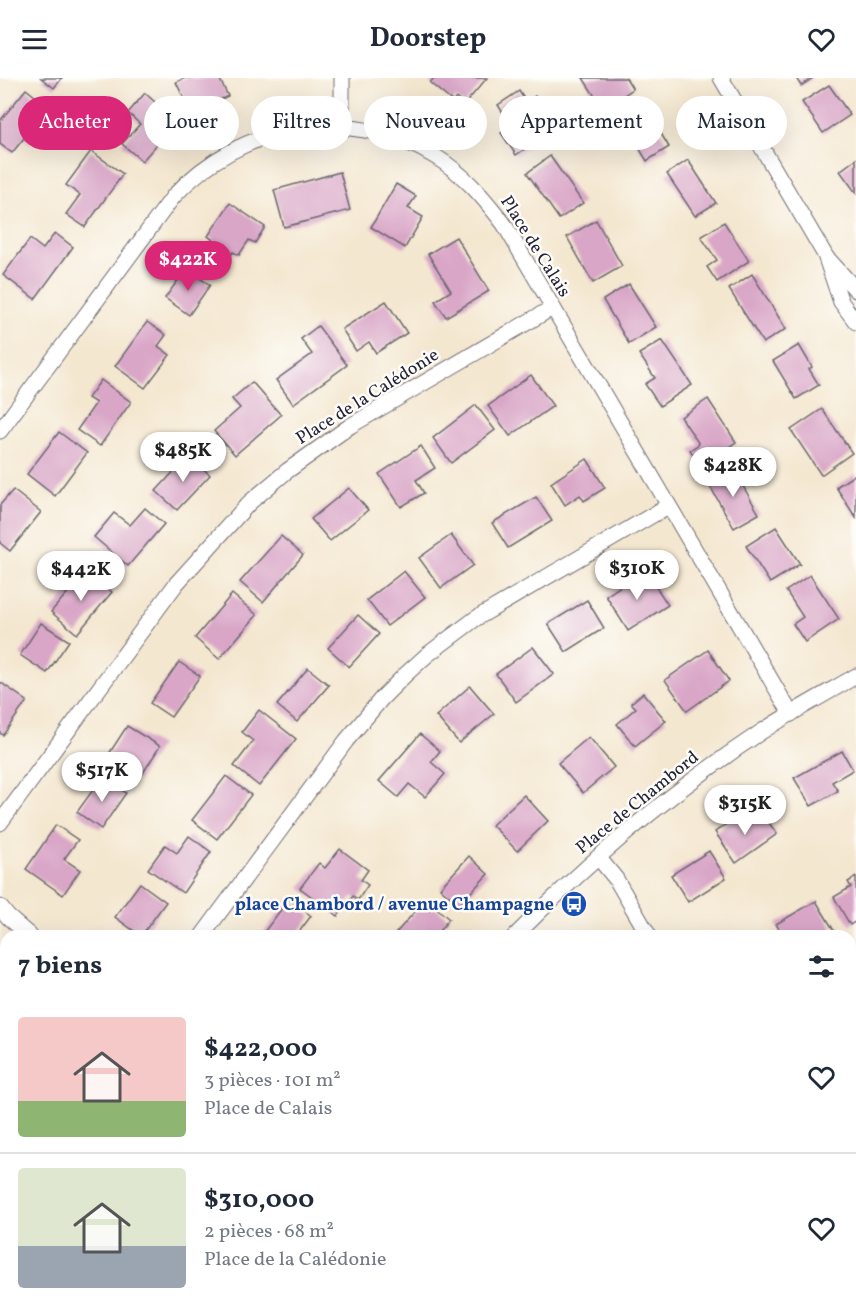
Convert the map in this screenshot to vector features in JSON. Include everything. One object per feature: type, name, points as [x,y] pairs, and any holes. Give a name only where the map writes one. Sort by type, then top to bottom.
[{"type":"street","points":[[342,78],[342,96]]},
{"type":"street","points":[[721,78],[825,255],[856,290]]},
{"type":"street","name":"Place de Calais","points":[[352,128],[379,132],[416,145],[454,169],[482,197],[504,224],[791,714]]},
{"type":"street","name":"Place de Calais","points":[[0,431],[168,203],[191,178],[211,162],[251,142]]},
{"type":"street","points":[[825,255],[841,302],[856,322]]},
{"type":"street","name":"Place de la Calédonie","points":[[0,823],[176,584],[249,503],[287,471],[350,426],[552,308]]},
{"type":"street","points":[[206,930],[351,735],[405,675],[427,655],[475,619],[668,506]]},
{"type":"street","name":"Place de Chambord","points":[[521,930],[598,857],[675,792],[744,744],[856,676]]},
{"type":"street","points":[[598,857],[616,879],[646,930]]},
{"type":"street","points":[[0,907],[23,930]]},
{"type":"building","points":[[41,78],[62,78],[54,88]]},
{"type":"building","points":[[185,78],[219,78],[228,96],[183,96],[176,82]]},
{"type":"building","points":[[434,78],[487,78],[472,96],[446,96],[430,83]]},
{"type":"building","points":[[583,78],[626,78],[633,89],[622,96],[595,96]]},
{"type":"building","points":[[796,78],[813,78],[801,86]]},
{"type":"building","points":[[829,85],[850,115],[823,133],[802,102]]},
{"type":"building","points":[[26,89],[35,96],[20,96]]},
{"type":"building","points":[[519,91],[522,96],[512,96]]},
{"type":"building","points":[[145,93],[148,96],[144,96],[144,150],[152,150],[142,161],[129,150],[132,150],[132,133],[140,124],[132,117],[132,108]]},
{"type":"building","points":[[18,99],[18,146],[12,153],[0,144],[0,121]]},
{"type":"building","points":[[664,139],[669,147],[647,161],[640,150],[664,150]]},
{"type":"building","points":[[513,150],[523,150],[516,155]]},
{"type":"building","points":[[91,151],[123,174],[85,227],[66,214],[80,195],[66,185]]},
{"type":"building","points":[[550,156],[583,203],[559,219],[527,173]]},
{"type":"building","points":[[856,159],[856,193],[840,171]]},
{"type":"building","points":[[688,160],[716,203],[695,216],[667,174]]},
{"type":"building","points":[[340,172],[350,210],[284,227],[274,190]]},
{"type":"building","points":[[396,184],[416,196],[408,208],[423,217],[405,248],[371,227]]},
{"type":"building","points":[[230,203],[265,227],[255,243],[249,240],[239,255],[233,252],[222,268],[203,254],[213,240],[208,236]]},
{"type":"building","points":[[596,220],[622,266],[593,283],[567,237]]},
{"type":"building","points":[[724,222],[749,261],[717,282],[707,267],[717,260],[701,237]]},
{"type":"building","points":[[55,233],[73,247],[35,299],[3,275],[30,239],[43,249]]},
{"type":"building","points":[[456,237],[489,291],[446,317],[435,301],[451,291],[428,254]]},
{"type":"building","points":[[186,269],[210,285],[189,315],[165,298]]},
{"type":"building","points":[[752,274],[786,329],[763,343],[729,289]]},
{"type":"building","points":[[629,284],[656,327],[629,344],[603,300]]},
{"type":"building","points":[[386,301],[407,333],[376,353],[369,342],[356,351],[342,329]]},
{"type":"building","points":[[147,322],[166,335],[158,346],[170,355],[145,388],[115,366]]},
{"type":"building","points":[[318,326],[347,365],[293,404],[276,380],[312,354],[301,339]]},
{"type":"building","points":[[662,340],[692,385],[660,406],[645,384],[655,378],[639,354]]},
{"type":"building","points":[[799,345],[819,385],[796,399],[773,361]]},
{"type":"building","points":[[531,375],[553,406],[510,436],[488,406]]},
{"type":"building","points":[[101,380],[131,402],[100,446],[77,430],[96,403],[88,398]]},
{"type":"building","points":[[252,382],[281,415],[235,455],[214,431],[240,408],[232,399]]},
{"type":"building","points":[[708,399],[736,442],[700,466],[690,450],[699,444],[681,417]]},
{"type":"building","points":[[476,405],[495,430],[451,463],[433,438]]},
{"type":"building","points":[[822,409],[852,453],[821,475],[791,430]]},
{"type":"building","points":[[59,432],[87,453],[55,496],[27,474]]},
{"type":"building","points":[[421,446],[435,468],[416,480],[424,493],[401,507],[379,474]]},
{"type":"building","points":[[189,455],[210,475],[177,510],[156,491]]},
{"type":"building","points":[[587,459],[605,488],[584,501],[580,495],[565,505],[551,483]]},
{"type":"building","points":[[732,467],[759,514],[734,528],[707,481]]},
{"type":"building","points":[[856,474],[856,518],[836,487]]},
{"type":"building","points":[[349,488],[368,510],[330,541],[311,519]]},
{"type":"building","points":[[13,490],[41,512],[10,551],[0,543],[0,505]]},
{"type":"building","points":[[536,497],[552,521],[508,548],[492,523]]},
{"type":"building","points":[[145,508],[164,524],[128,566],[94,537],[114,513],[130,525]]},
{"type":"building","points":[[776,527],[800,564],[770,583],[746,546]]},
{"type":"building","points":[[451,535],[473,565],[441,588],[419,558]]},
{"type":"building","points":[[281,536],[303,555],[263,602],[240,582]]},
{"type":"building","points":[[645,570],[668,605],[628,631],[606,596]]},
{"type":"building","points":[[86,571],[112,592],[77,634],[51,612]]},
{"type":"building","points":[[404,571],[425,597],[387,626],[367,600]]},
{"type":"building","points":[[810,575],[839,619],[805,642],[793,624],[803,617],[786,591]]},
{"type":"building","points":[[232,594],[257,615],[219,659],[195,638]]},
{"type":"building","points":[[587,600],[604,628],[566,652],[548,624]]},
{"type":"building","points":[[358,615],[379,634],[349,667],[328,648]]},
{"type":"building","points":[[41,623],[69,641],[47,673],[20,655]]},
{"type":"building","points":[[533,647],[554,674],[516,702],[496,674]]},
{"type":"building","points":[[708,650],[729,681],[687,711],[665,680]]},
{"type":"building","points":[[179,662],[200,676],[171,717],[150,703]]},
{"type":"building","points":[[308,668],[329,685],[297,722],[277,705]]},
{"type":"building","points":[[0,682],[27,701],[3,735],[0,733]]},
{"type":"building","points":[[470,686],[494,714],[459,743],[436,716]]},
{"type":"building","points":[[643,693],[666,721],[635,746],[617,724],[636,708],[631,703]]},
{"type":"building","points":[[259,710],[296,739],[259,786],[234,766],[253,741],[242,732]]},
{"type":"building","points":[[127,726],[160,746],[138,781],[105,760]]},
{"type":"building","points":[[420,734],[440,751],[431,762],[445,774],[425,797],[409,784],[398,797],[379,781]]},
{"type":"building","points":[[589,737],[614,767],[583,793],[558,763]]},
{"type":"building","points":[[842,751],[853,770],[832,782],[838,791],[811,806],[794,778]]},
{"type":"building","points":[[103,776],[126,793],[101,829],[77,812]]},
{"type":"building","points":[[226,776],[251,795],[217,839],[192,820]]},
{"type":"building","points":[[524,795],[548,821],[517,851],[492,825]]},
{"type":"building","points":[[762,813],[777,834],[736,863],[715,832],[735,818],[742,827]]},
{"type":"building","points":[[56,825],[78,840],[64,859],[80,870],[63,895],[26,869]]},
{"type":"building","points":[[189,836],[211,852],[183,893],[148,869],[165,845],[177,853]]},
{"type":"building","points":[[340,849],[368,870],[361,880],[368,885],[358,900],[353,896],[338,916],[300,888],[319,863],[325,868]]},
{"type":"building","points":[[709,851],[726,878],[688,902],[671,875]]},
{"type":"building","points":[[469,856],[488,874],[459,905],[440,888]]},
{"type":"building","points":[[856,877],[856,921],[850,925],[834,897],[851,887],[848,882]]},
{"type":"building","points":[[140,883],[166,902],[145,930],[133,930],[115,917]]},
{"type":"building","points":[[289,899],[311,916],[300,930],[266,930]]},
{"type":"building","points":[[426,899],[449,919],[440,930],[399,930]]},
{"type":"building","points":[[816,901],[834,930],[780,930],[776,924]]},
{"type":"place","name":"place Chambord / avenue Champagne","points":[[574,904]]}]
